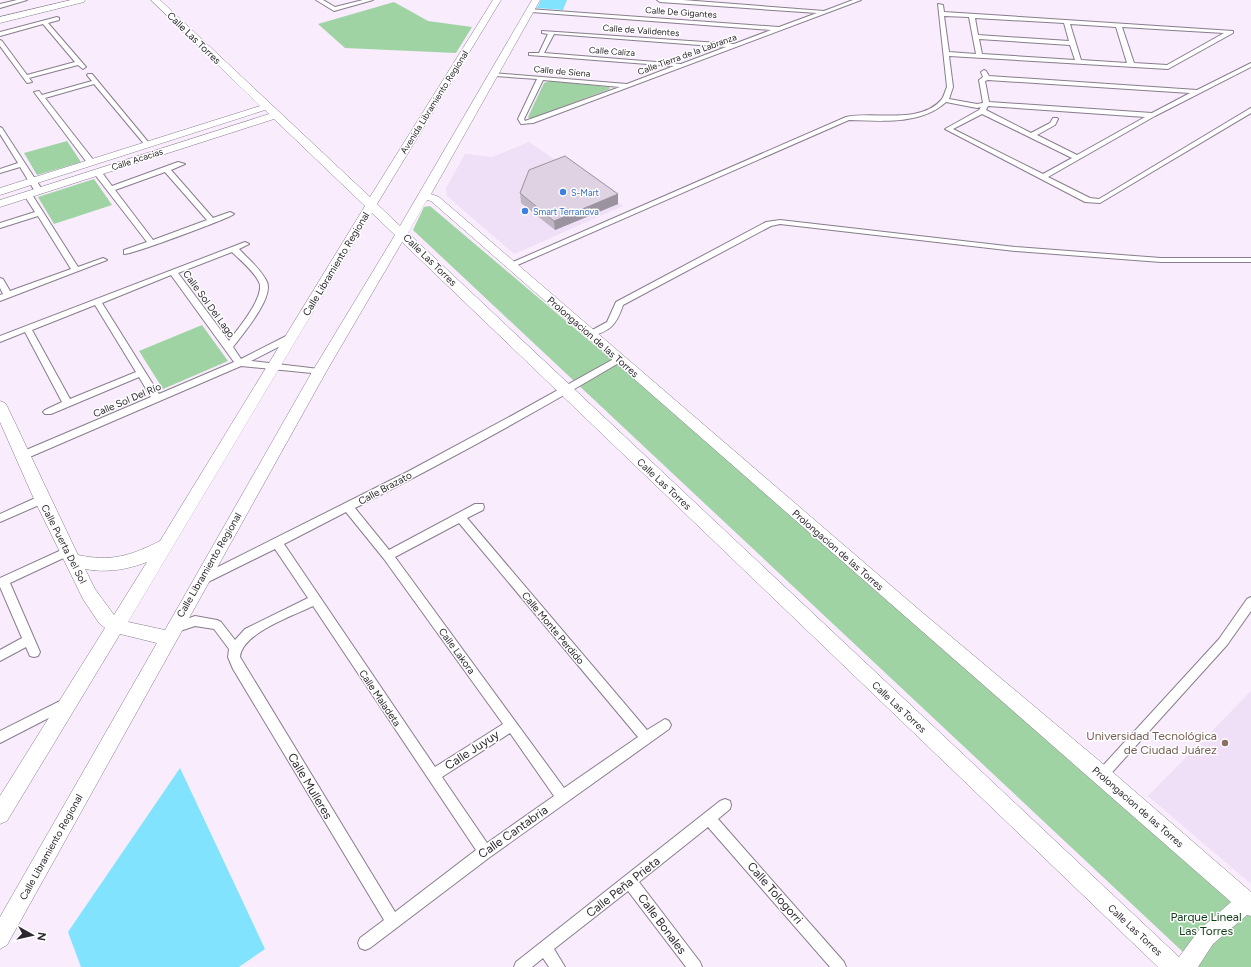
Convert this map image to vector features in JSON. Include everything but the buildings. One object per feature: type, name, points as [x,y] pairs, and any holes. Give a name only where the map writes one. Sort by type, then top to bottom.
[{"type":"street","points":[[0,6],[24,0]]},
{"type":"street","points":[[0,20],[81,0]]},
{"type":"street","name":"Calle Las Torres","points":[[156,0],[266,107],[400,232],[1174,967]]},
{"type":"street","points":[[319,0],[334,9],[370,0]]},
{"type":"street","name":"Avenida Libramiento Regional","points":[[371,205],[497,0]]},
{"type":"street","points":[[424,195],[536,0]]},
{"type":"street","points":[[660,0],[826,12]]},
{"type":"street","name":"Calle Tierra de la Labranza","points":[[541,78],[521,119],[522,122],[528,123],[858,0]]},
{"type":"street","points":[[510,265],[848,118],[907,118],[938,107],[947,98],[950,87],[940,5]]},
{"type":"street","name":"Calle De Gigantes","points":[[531,10],[782,29]]},
{"type":"street","points":[[941,14],[1231,32],[1168,67],[946,51]]},
{"type":"street","points":[[972,17],[979,53]]},
{"type":"street","points":[[715,24],[717,18]]},
{"type":"street","points":[[0,34],[57,19]]},
{"type":"street","points":[[26,77],[81,65],[44,22]]},
{"type":"street","points":[[1067,22],[1078,61]]},
{"type":"street","points":[[1118,25],[1131,65]]},
{"type":"street","name":"Calle de Validentes","points":[[544,32],[737,46]]},
{"type":"street","points":[[541,54],[552,32]]},
{"type":"street","points":[[977,37],[1073,43]]},
{"type":"street","points":[[0,42],[30,83]]},
{"type":"street","name":"Calle Caliza","points":[[531,54],[683,65]]},
{"type":"street","points":[[1043,177],[1153,115],[1251,65]]},
{"type":"street","name":"Calle de Siena","points":[[494,74],[628,86]]},
{"type":"street","points":[[90,75],[147,144]]},
{"type":"street","points":[[984,108],[982,80],[985,75],[1198,92]]},
{"type":"street","points":[[91,162],[39,94],[95,82]]},
{"type":"street","points":[[947,98],[984,108],[1032,135],[1078,158]]},
{"type":"street","name":"Calle Acacias","points":[[0,192],[266,107]]},
{"type":"street","points":[[1153,115],[984,108],[948,129],[1088,200],[1100,201],[1251,110]]},
{"type":"street","name":"Calle Acacias","points":[[0,204],[275,115]]},
{"type":"street","points":[[1032,135],[1053,124],[1055,119]]},
{"type":"street","points":[[0,129],[39,191]]},
{"type":"street","points":[[0,171],[23,164]]},
{"type":"street","points":[[110,189],[181,164]]},
{"type":"street","points":[[166,169],[212,221]]},
{"type":"street","points":[[96,172],[152,243]]},
{"type":"street","points":[[28,195],[76,270]]},
{"type":"street","name":"Calle Libramiento Regional","points":[[0,938],[319,372],[400,232],[424,195]]},
{"type":"street","name":"Prolongacion de las Torres","points":[[424,195],[435,199],[911,613],[1102,775],[1249,904]]},
{"type":"street","name":"Calle Libramiento Regional","points":[[0,814],[166,545],[371,205]]},
{"type":"street","points":[[0,226],[40,213]]},
{"type":"street","points":[[127,252],[230,214]]},
{"type":"street","points":[[590,334],[609,327],[614,321],[619,304],[769,224],[780,222],[1015,249],[1161,260],[1251,260]]},
{"type":"street","name":"Calle Sol Del Lago","points":[[0,339],[245,244]]},
{"type":"street","name":"Calle Sol Del Lago","points":[[228,348],[259,303],[265,291],[263,282],[234,249]]},
{"type":"street","points":[[0,281],[4,296],[103,260]]},
{"type":"street","name":"Calle Sol Del Lago","points":[[173,272],[240,363]]},
{"type":"street","points":[[97,302],[157,399]]},
{"type":"street","points":[[27,328],[68,404]]},
{"type":"street","name":"Calle Sol Del Río","points":[[22,456],[240,363],[292,336]]},
{"type":"street","name":"Calle Brazato","points":[[201,580],[348,507],[566,391],[619,359]]},
{"type":"street","points":[[240,363],[319,372]]},
{"type":"street","points":[[48,412],[141,373]]},
{"type":"street","name":"Calle Puerta Del Sol","points":[[0,406],[42,499],[70,556],[97,606],[105,618],[115,626]]},
{"type":"street","points":[[0,518],[42,499]]},
{"type":"street","name":"Calle Lakora","points":[[348,507],[388,556],[563,797]]},
{"type":"street","points":[[388,556],[479,507]]},
{"type":"street","name":"Calle Monte Perdido","points":[[460,517],[646,738]]},
{"type":"street","name":"Calle Maladeta","points":[[277,543],[485,852]]},
{"type":"street","points":[[34,652],[2,582],[70,556],[96,566],[124,564],[139,560],[166,545]]},
{"type":"street","points":[[115,626],[171,633],[195,621],[217,625],[235,648],[249,632],[314,600]]},
{"type":"street","points":[[1102,775],[1223,642],[1251,602]]},
{"type":"street","points":[[0,656],[29,640]]},
{"type":"street","name":"Calle Mulleres","points":[[235,648],[234,657],[237,665],[393,922]]},
{"type":"street","points":[[0,737],[68,702]]},
{"type":"street","name":"Calle Juyuy","points":[[433,776],[512,725]]},
{"type":"street","name":"Calle Cantabria","points":[[365,943],[485,852],[665,725]]},
{"type":"street","name":"Calle Peña Prieta","points":[[521,967],[630,882],[725,805]]},
{"type":"street","name":"Calle Tologorri","points":[[710,818],[839,967]]},
{"type":"street","name":"Calle Bonales","points":[[630,882],[695,967]]},
{"type":"street","points":[[1185,967],[1206,937],[1249,904]]},
{"type":"street","points":[[545,948],[558,967]]},
{"type":"shaded area","points":[[529,142],[623,206],[514,254],[447,196],[446,188],[465,154],[492,157]]},
{"type":"shaded area","name":"Universidad Tecnológica de Ciudad Juárez","points":[[1251,691],[1251,884],[1148,796]]},
{"type":"green space","points":[[394,2],[428,21],[472,27],[456,53],[345,48],[318,24]]},
{"type":"green space","points":[[550,81],[609,87],[610,89],[530,119],[528,117],[544,83]]},
{"type":"green space","points":[[67,141],[81,162],[37,175],[24,153]]},
{"type":"green space","points":[[94,179],[112,205],[54,224],[38,197]]},
{"type":"green space","name":"Parque Lineal Las Torres","points":[[430,206],[1102,775],[1251,915],[1251,967],[1199,967],[413,230],[424,207]]},
{"type":"green space","points":[[202,325],[228,361],[163,389],[139,351]]},
{"type":"water","points":[[541,0],[567,0],[563,10],[537,8]]},
{"type":"water","points":[[180,768],[265,949],[239,967],[81,967],[68,932]]},
{"type":"place","name":"S-Mart","points":[[563,192]]},
{"type":"place","name":"Smart Terranova","points":[[525,211]]},
{"type":"place","name":"Universidad Tecnológica de Ciudad Juárez","points":[[1225,743]]}]
